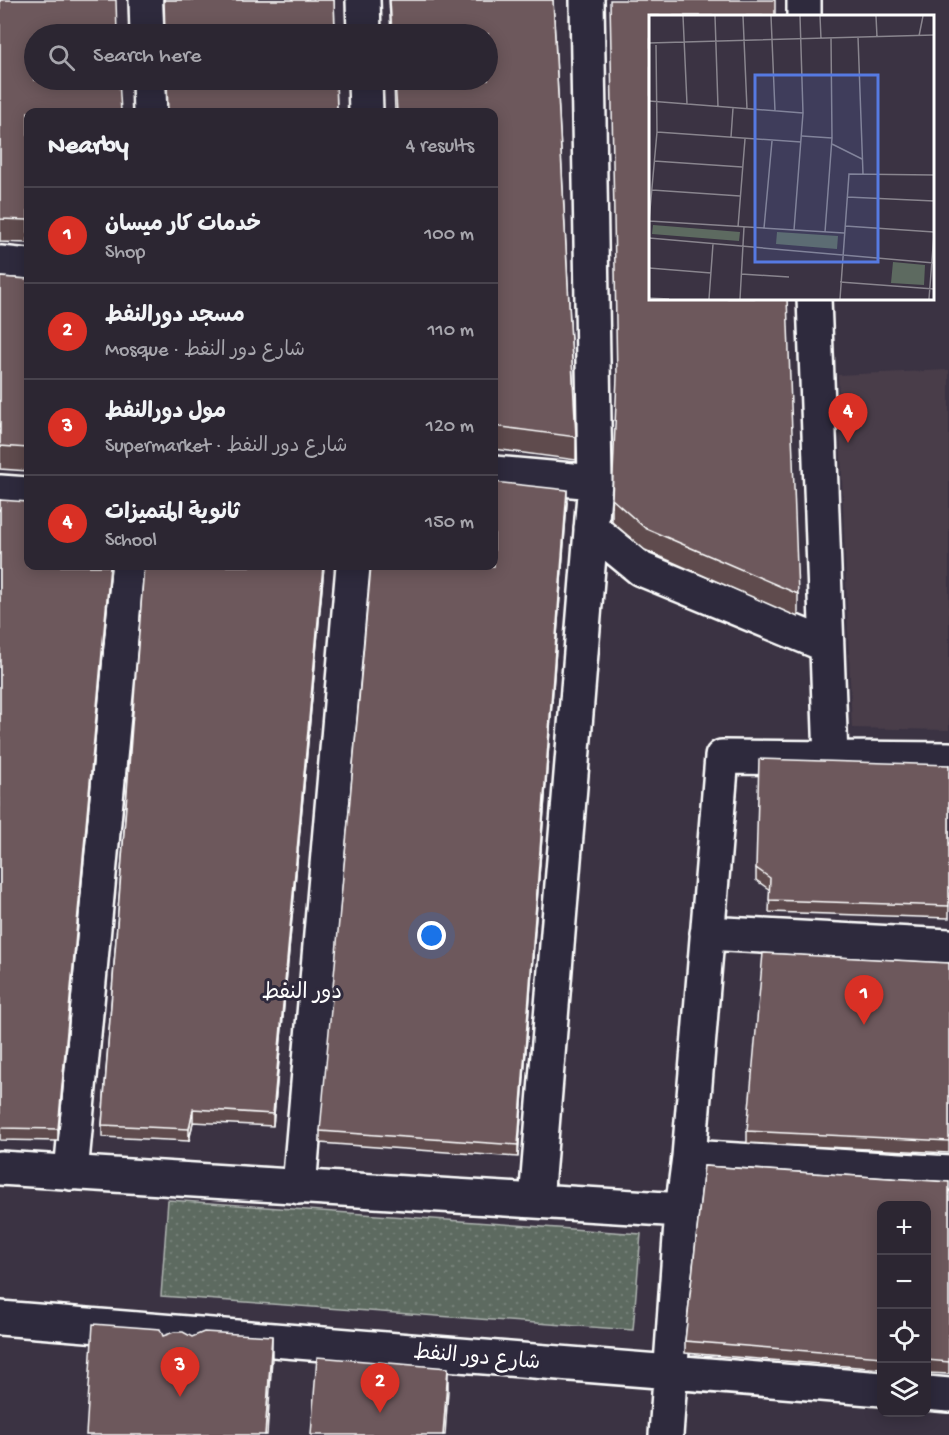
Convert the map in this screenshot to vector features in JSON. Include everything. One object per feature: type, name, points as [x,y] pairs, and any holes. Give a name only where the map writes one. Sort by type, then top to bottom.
[{"type":"street","points":[[146,0],[147,24]]},
{"type":"street","points":[[363,0],[364,24]]},
{"type":"street","points":[[536,1201],[595,482],[587,0]]},
{"type":"street","points":[[149,90],[150,108]]},
{"type":"street","points":[[365,90],[366,108]]},
{"type":"street","points":[[0,263],[24,266]]},
{"type":"street","points":[[814,300],[831,758]]},
{"type":"street","points":[[498,473],[595,482]]},
{"type":"street","points":[[0,492],[24,494]]},
{"type":"street","points":[[591,528],[641,569],[826,645]]},
{"type":"street","points":[[71,1173],[128,570]]},
{"type":"street","points":[[299,1186],[353,570]]},
{"type":"street","points":[[666,1435],[682,1210],[689,1157],[722,757],[949,759]]},
{"type":"street","points":[[707,933],[949,946]]},
{"type":"street","points":[[689,1157],[949,1173]]},
{"type":"street","points":[[0,1168],[682,1210]]},
{"type":"street","name":"شارع دور النفط","points":[[0,1318],[877,1389]]},
{"type":"street","points":[[931,1393],[949,1395]]},
{"type":"shaded area","points":[[949,370],[949,730],[852,728],[838,375]]},
{"type":"green space","points":[[168,1200],[641,1234],[633,1330],[161,1296]]},
{"type":"building","points":[[0,0],[116,0],[117,24],[24,24],[24,90],[120,90],[121,108],[24,108],[24,220],[0,219]]},
{"type":"building","points":[[164,0],[334,0],[335,24],[165,24]]},
{"type":"building","points":[[390,0],[553,0],[576,437],[498,427],[498,108],[397,108],[396,90],[498,90],[498,24],[391,24]]},
{"type":"building","points":[[610,0],[775,0],[775,15],[649,15],[649,300],[787,300],[798,594],[645,528],[612,499],[617,377]]},
{"type":"building","points":[[167,90],[336,90],[337,108],[168,108]]},
{"type":"building","points":[[0,277],[24,279],[24,448],[0,446]]},
{"type":"building","points":[[498,482],[567,490],[518,1145],[320,1131],[371,570],[498,570]]},
{"type":"building","points":[[0,500],[24,502],[24,570],[110,570],[58,1129],[0,1128]]},
{"type":"building","points":[[144,570],[323,570],[273,1114],[193,1109],[189,1129],[102,1125]]},
{"type":"building","points":[[759,759],[949,765],[949,906],[769,900],[770,878],[756,868]]},
{"type":"building","points":[[763,953],[949,963],[949,1141],[747,1131]]},
{"type":"building","points":[[704,1166],[949,1182],[949,1362],[931,1360],[931,1201],[877,1201],[877,1357],[685,1341]]},
{"type":"building","points":[[93,1324],[160,1329],[163,1336],[183,1332],[192,1337],[204,1332],[272,1336],[265,1435],[86,1435]]},
{"type":"building","points":[[317,1357],[448,1368],[443,1435],[311,1435]]},
{"type":"place","name":"ثانوية المتميزات","points":[[848,443]]},
{"type":"place","name":"خدمات كار ميسان","points":[[864,1025]]},
{"type":"place","name":"مول دورالنفط","points":[[180,1397]]},
{"type":"place","name":"مسجد دورالنفط","points":[[380,1413]]},
{"type":"district","name":"دور النفط","points":[[302,990]]}]
